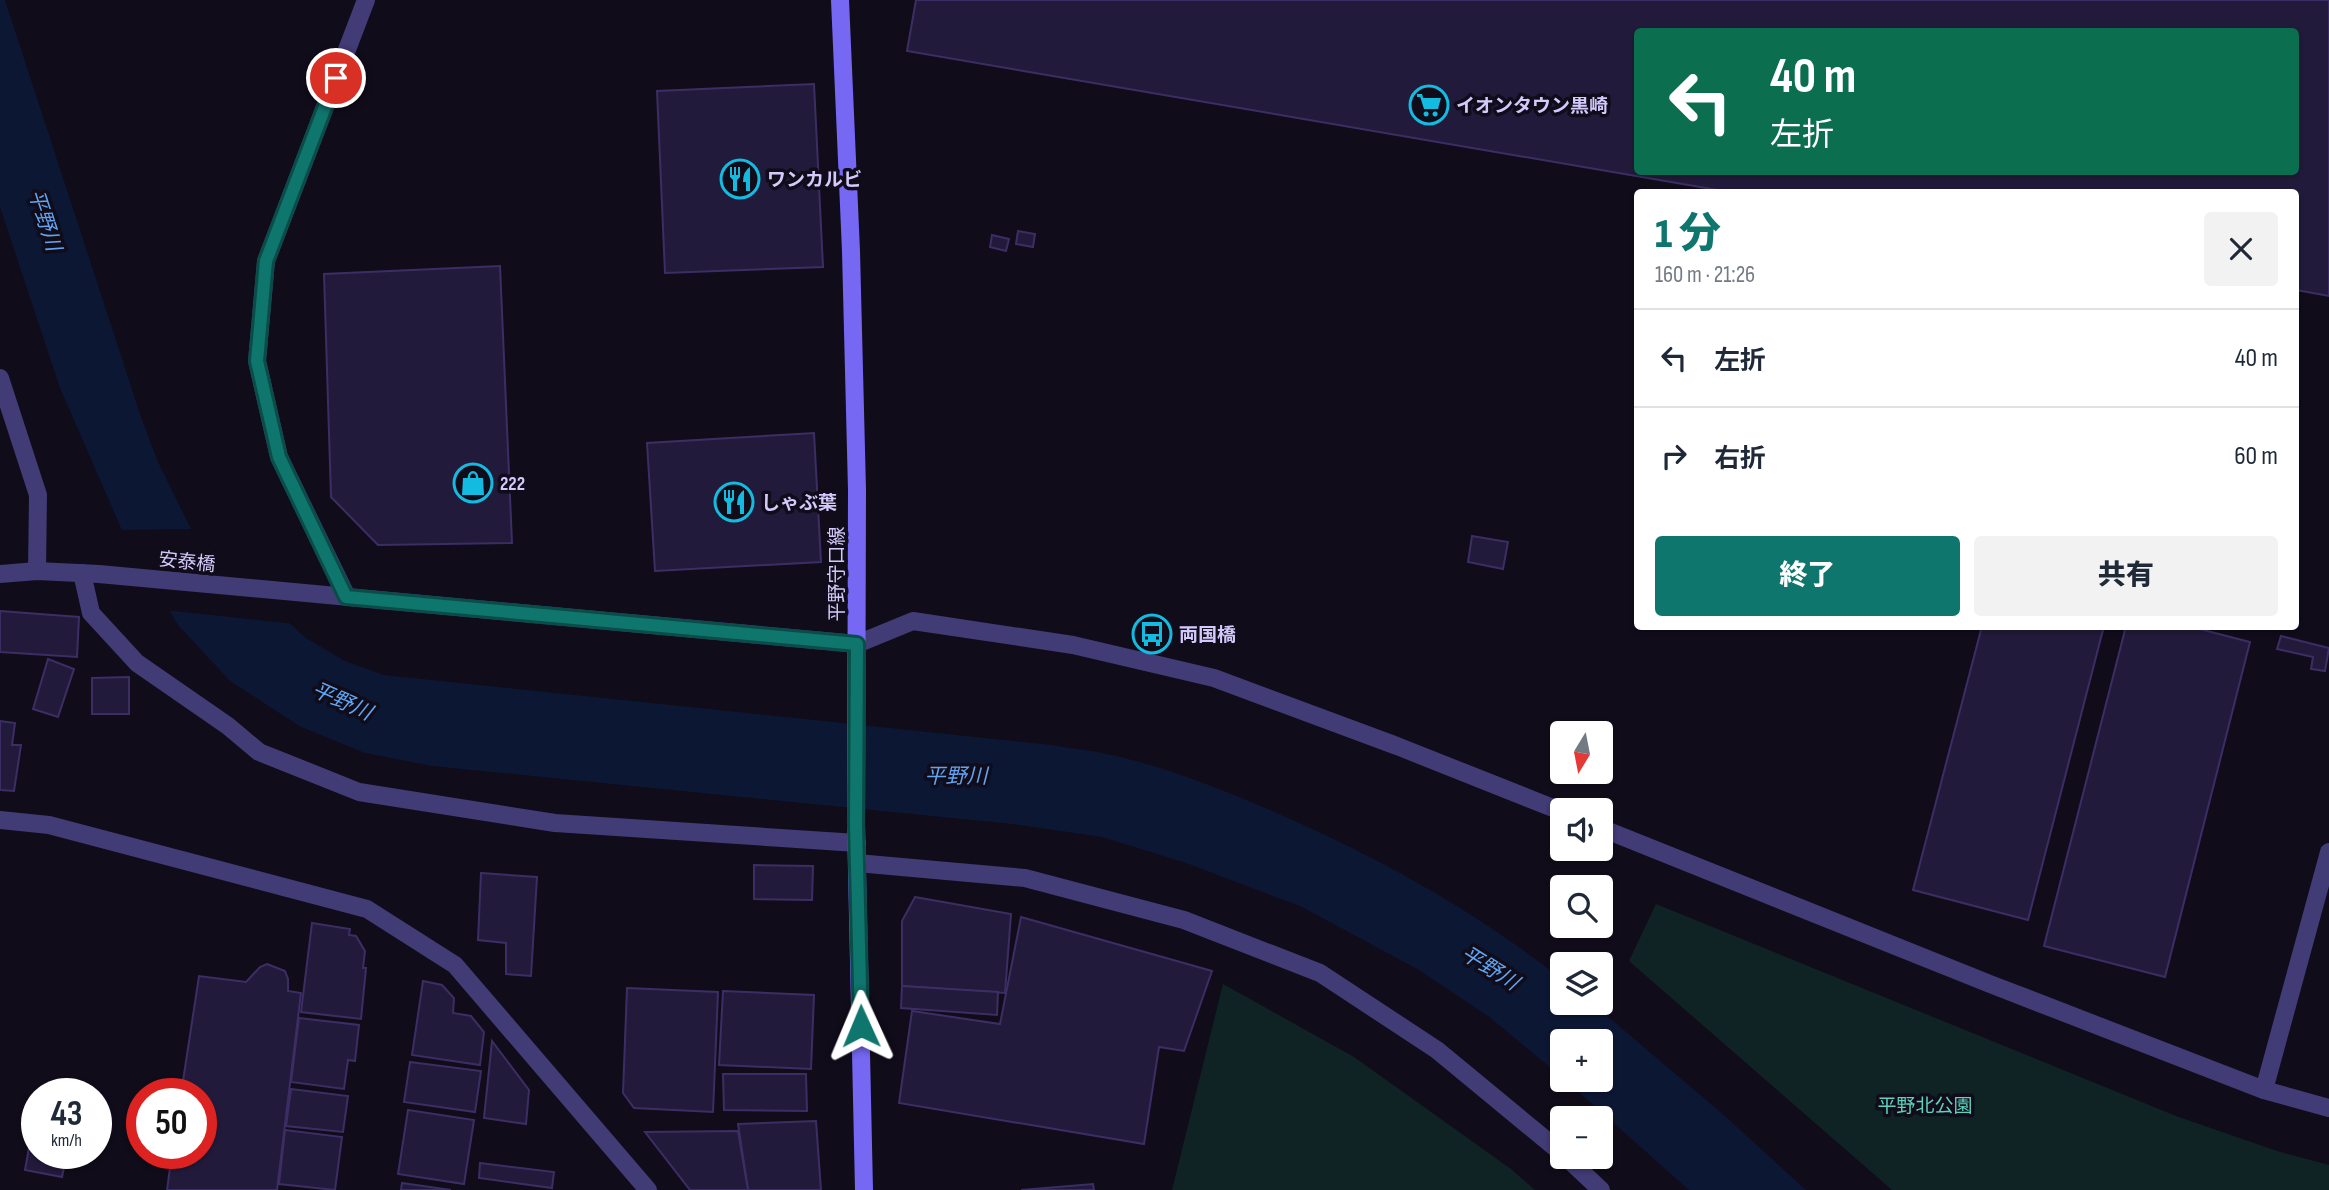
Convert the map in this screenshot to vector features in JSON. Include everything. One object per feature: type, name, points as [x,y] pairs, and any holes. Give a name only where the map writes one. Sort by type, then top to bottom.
[{"type":"main road","name":"平野守口線","points":[[840,0],[851,251],[857,490],[856,825],[864,1190]]},
{"type":"street","points":[[346,597],[279,457],[257,361],[266,261],[366,0]]},
{"type":"street","points":[[0,378],[38,495],[37,570]]},
{"type":"street","name":"安泰橋","points":[[0,574],[37,570],[90,573],[857,644]]},
{"type":"street","points":[[90,573],[91,613],[137,663],[228,726],[260,752],[359,792],[555,823],[857,843]]},
{"type":"street","points":[[857,644],[913,621],[1073,645],[1214,678],[1550,807]]},
{"type":"street","points":[[0,820],[50,825],[367,909],[455,964],[648,1190]]},
{"type":"street","points":[[1613,833],[2264,1090],[2329,1108]]},
{"type":"street","points":[[2264,1090],[2329,852]]},
{"type":"street","points":[[857,863],[1025,878],[1184,920],[1320,973],[1437,1050],[1550,1143]]},
{"type":"street","points":[[1579,1169],[1601,1190]]},
{"type":"green space","name":"平野北公園","points":[[1656,904],[2176,1116],[2277,1151],[2329,1165],[2329,1190],[1892,1190],[1629,961]]},
{"type":"green space","points":[[1223,984],[1354,1057],[1511,1169],[1535,1190],[1172,1190]]},
{"type":"water","name":"平野川","points":[[0,0],[5,0],[141,417],[158,462],[195,537],[306,638],[345,661],[384,675],[1052,745],[1112,755],[1196,780],[1309,827],[1385,865],[1494,930],[1550,970],[1550,1015],[1606,1015],[1726,1117],[1806,1190],[1689,1190],[1613,1123],[1613,1106],[1594,1106],[1579,1092],[1613,1092],[1613,1029],[1550,1029],[1550,1067],[1488,1016],[1419,970],[1302,907],[1186,863],[1102,837],[1012,824],[432,766],[365,753],[301,727],[230,681],[178,625],[121,528],[60,388],[0,207]]},
{"type":"pier","points":[[195,529],[197,534],[295,624],[165,610],[118,530]]},
{"type":"building","name":"イオンタウン黒崎","points":[[916,0],[2329,0],[2329,296],[2299,291],[2299,189],[1712,189],[907,51]]},
{"type":"building","name":"ワンカルビ","points":[[814,84],[823,267],[665,273],[657,91]]},
{"type":"building","points":[[1018,231],[1035,234],[1033,247],[1016,244]]},
{"type":"building","points":[[992,235],[1009,239],[1006,251],[990,247]]},
{"type":"building","points":[[500,266],[512,543],[378,545],[331,497],[324,274]]},
{"type":"building","name":"しゃぶ葉","points":[[814,433],[821,562],[655,571],[647,443]]},
{"type":"building","points":[[1472,536],[1508,542],[1503,569],[1468,562]]},
{"type":"building","points":[[0,611],[79,617],[77,657],[0,652]]},
{"type":"building","points":[[1981,630],[2103,630],[2028,920],[1913,890]]},
{"type":"building","points":[[2125,630],[2204,630],[2250,642],[2165,977],[2044,946]]},
{"type":"building","points":[[2281,636],[2329,648],[2325,671],[2311,669],[2313,657],[2277,649]]},
{"type":"building","points":[[48,659],[74,669],[58,717],[33,709]]},
{"type":"building","points":[[129,677],[129,714],[92,714],[92,678]]},
{"type":"building","points":[[0,721],[15,723],[12,745],[21,745],[14,791],[0,790]]},
{"type":"building","points":[[754,865],[813,866],[812,900],[754,899]]},
{"type":"building","points":[[481,873],[537,877],[531,976],[506,974],[506,943],[478,940]]},
{"type":"building","points":[[915,897],[1011,914],[1005,993],[902,986],[902,921]]},
{"type":"building","points":[[1021,917],[1212,971],[1184,1051],[1159,1047],[1144,1144],[899,1103],[912,1011],[1000,1024]]},
{"type":"building","points":[[312,923],[350,929],[349,935],[356,936],[365,951],[361,1019],[301,1012]]},
{"type":"building","points":[[267,964],[285,971],[288,991],[301,993],[277,1190],[167,1190],[170,1169],[217,1169],[217,1078],[183,1078],[199,976],[246,982],[260,967]]},
{"type":"building","points":[[423,981],[442,985],[454,998],[453,1013],[471,1016],[484,1032],[480,1065],[412,1055]]},
{"type":"building","points":[[902,986],[998,992],[997,1015],[901,1008]]},
{"type":"building","points":[[627,988],[718,992],[713,1112],[634,1108],[623,1093]]},
{"type":"building","points":[[723,991],[814,995],[811,1069],[719,1065]]},
{"type":"building","points":[[299,1018],[359,1025],[355,1061],[348,1060],[344,1089],[291,1082]]},
{"type":"building","points":[[492,1041],[529,1090],[526,1124],[484,1118]]},
{"type":"building","points":[[410,1062],[481,1071],[475,1112],[404,1102]]},
{"type":"building","points":[[723,1074],[806,1074],[807,1111],[724,1110]]},
{"type":"building","points":[[291,1089],[348,1096],[343,1132],[286,1126]]},
{"type":"building","points":[[408,1110],[474,1120],[464,1184],[398,1174]]},
{"type":"building","points":[[816,1121],[821,1190],[748,1190],[738,1124]]},
{"type":"building","points":[[285,1130],[342,1137],[335,1190],[279,1184]]},
{"type":"building","points":[[738,1131],[748,1190],[690,1190],[645,1132]]},
{"type":"building","points":[[480,1163],[554,1172],[552,1188],[479,1178]]},
{"type":"building","points":[[25,1169],[64,1169],[62,1177]]},
{"type":"building","points":[[402,1183],[451,1190],[401,1190]]},
{"type":"building","points":[[1093,1184],[1094,1190],[1021,1190]]},
{"type":"place","name":"イオンタウン黒崎","points":[[1429,105]]},
{"type":"place","name":"ワンカルビ","points":[[740,179]]},
{"type":"place","name":"222","points":[[473,483]]},
{"type":"place","name":"しゃぶ葉","points":[[734,502]]},
{"type":"place","name":"両国橋","points":[[1152,634]]},
{"type":"route","points":[[336,78],[266,261],[257,361],[279,457],[346,597],[857,644],[856,825],[861,1026]]}]
